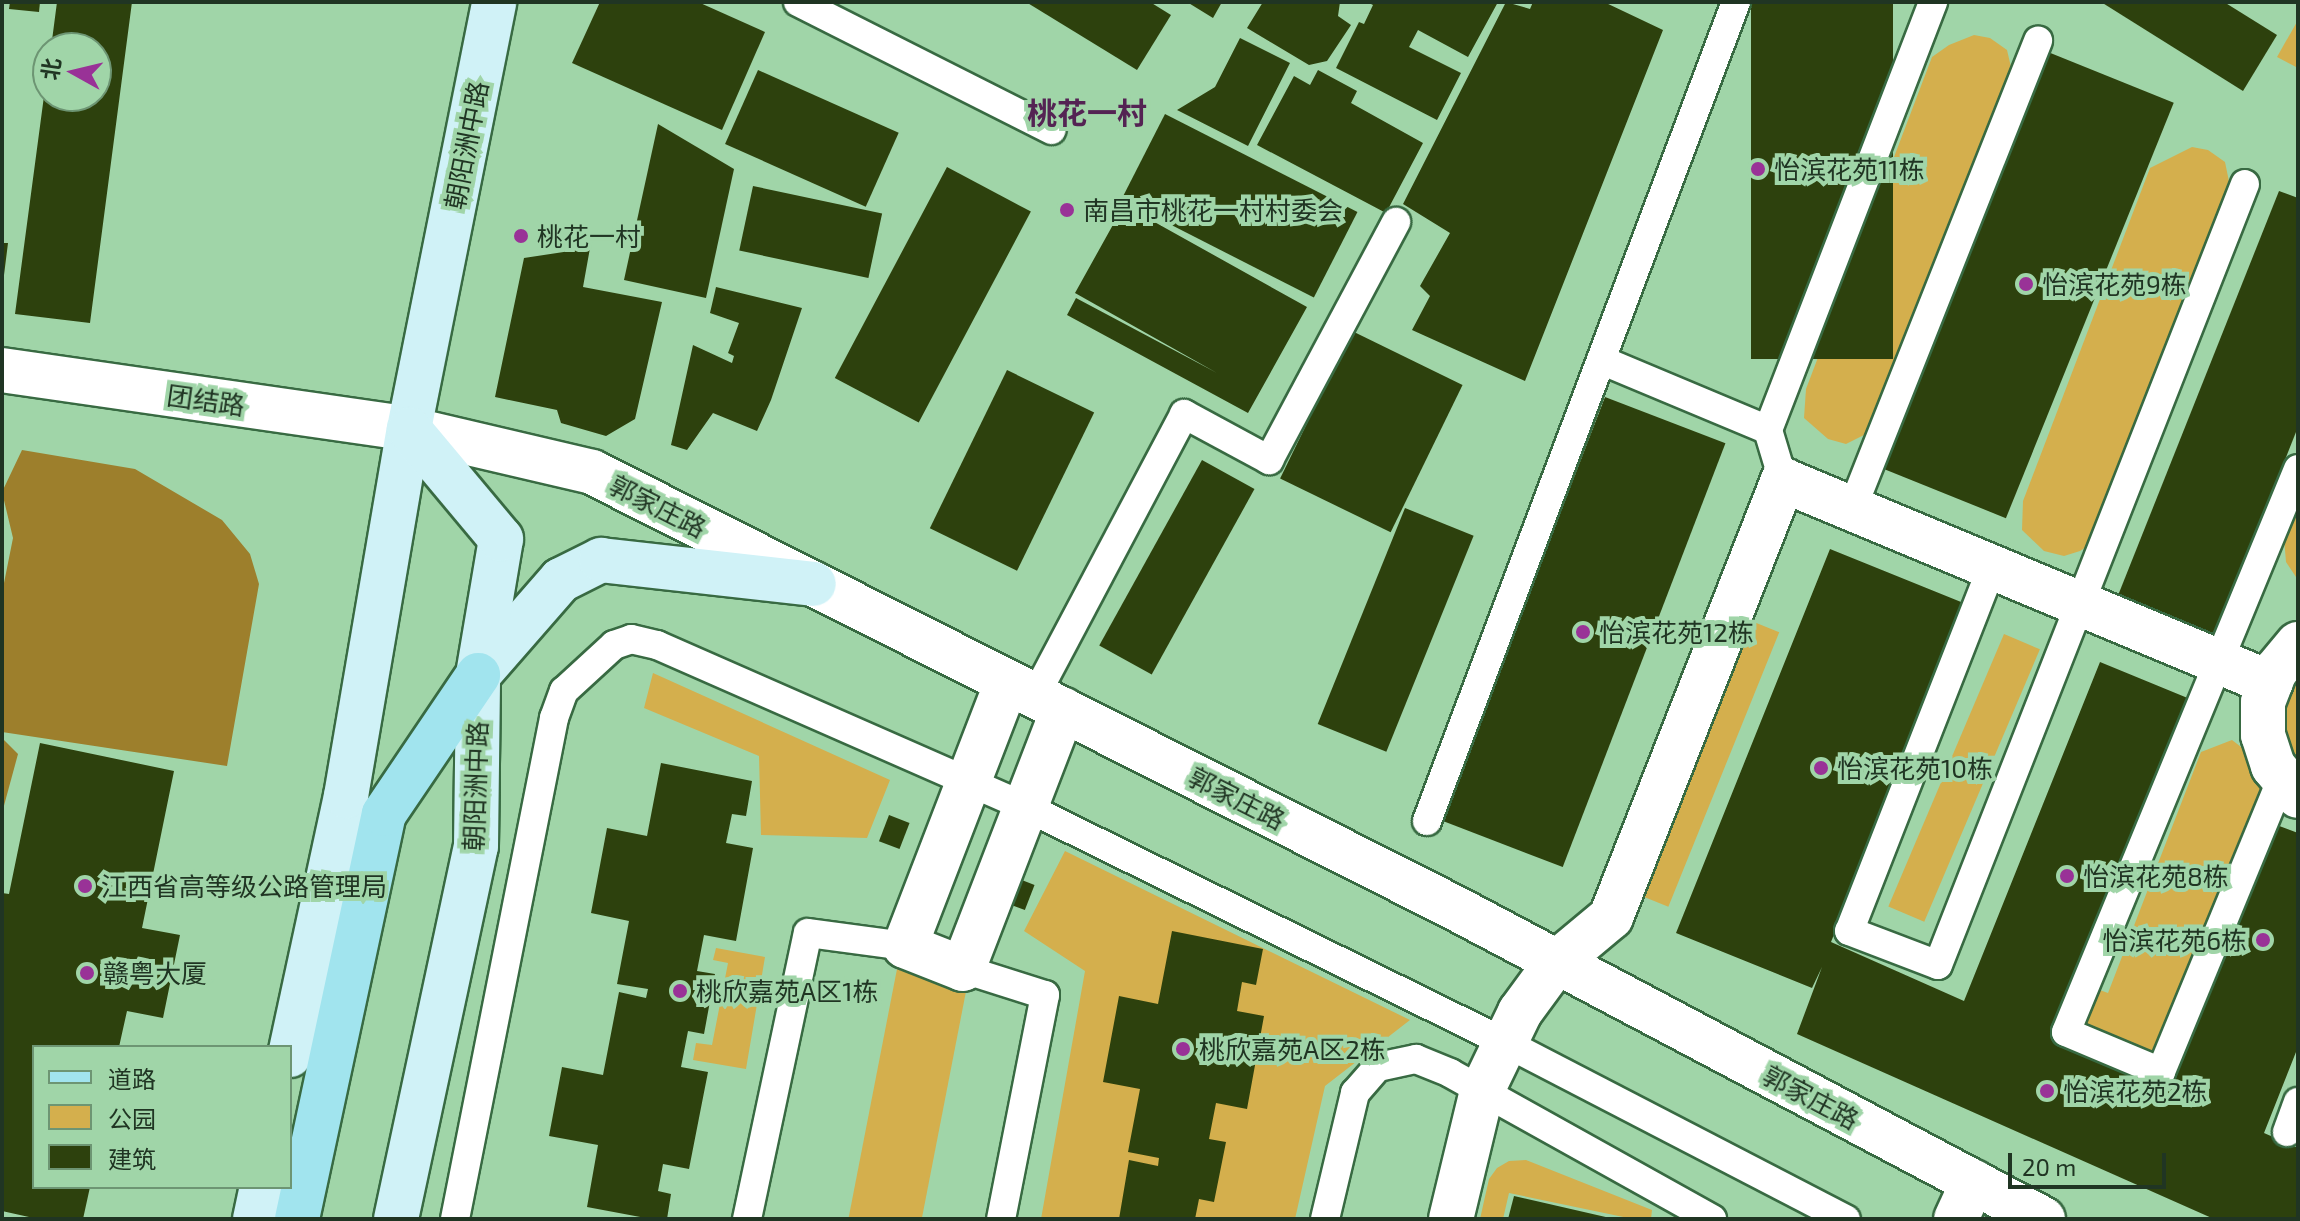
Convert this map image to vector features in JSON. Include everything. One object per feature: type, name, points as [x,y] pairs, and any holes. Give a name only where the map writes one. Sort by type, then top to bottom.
[{"type":"main road","name":"朝阳洲中路","points":[[292,1046],[346,796],[409,429],[494,2]]},
{"type":"main road","name":"朝阳洲中路","points":[[396,1219],[476,846],[478,675],[501,539],[409,429]]},
{"type":"main road","points":[[297,1219],[384,814],[478,675],[561,580],[601,560],[814,584]]},
{"type":"main road","points":[[255,1219],[262,1189]]},
{"type":"street","name":"团结路","points":[[2,370],[409,429]]},
{"type":"street","name":"郭家庄路","points":[[409,429],[592,472],[1556,963],[1965,1200],[2033,1216]]},
{"type":"street","points":[[1451,1219],[1482,1091],[1504,1042],[1520,1012],[1556,963],[1611,917],[1783,480],[2270,683]]},
{"type":"street","points":[[2290,787],[2273,766],[2263,735],[2263,702],[2275,671],[2298,644]]},
{"type":"street","points":[[1035,696],[1026,807],[963,969],[905,946],[969,781],[1035,696]]},
{"type":"lane","points":[[798,2],[1051,130]]},
{"type":"lane","points":[[1427,821],[1736,2]]},
{"type":"lane","points":[[1783,480],[1768,430],[1933,2]]},
{"type":"lane","points":[[1852,509],[2038,41]]},
{"type":"lane","points":[[1992,567],[1849,931],[1938,965],[2245,184]]},
{"type":"lane","points":[[1035,696],[1184,414],[1269,460],[1396,222]]},
{"type":"lane","points":[[1601,360],[1768,430]]},
{"type":"lane","points":[[2290,787],[2161,1072],[2066,1032],[2298,469]]},
{"type":"lane","points":[[455,1219],[554,718],[564,691],[614,645],[631,639],[657,645],[1026,807],[1504,1042],[1846,1219]]},
{"type":"lane","points":[[747,1219],[808,933],[905,946]]},
{"type":"lane","points":[[963,969],[1045,995],[1001,1219]]},
{"type":"lane","points":[[1325,1219],[1355,1093],[1378,1067],[1416,1059],[1482,1091],[1712,1219]]},
{"type":"lane","points":[[2287,1132],[2298,1102]]},
{"type":"green space","points":[[2298,20],[2298,68],[2277,57]]},
{"type":"green space","points":[[1974,35],[1990,38],[2007,50],[2015,84],[1880,427],[1846,444],[1828,439],[1804,418],[1806,389],[1932,57],[1949,45]]},
{"type":"green space","points":[[2192,147],[2208,150],[2225,162],[2232,196],[2098,539],[2080,551],[2064,556],[2044,551],[2022,530],[2023,501],[2150,168]]},
{"type":"green space","points":[[2298,502],[2298,580],[2286,562],[2284,538]]},
{"type":"green space","points":[[1744,618],[1779,632],[1668,907],[1633,892]]},
{"type":"green space","points":[[2004,634],[2040,649],[1924,922],[1888,906]]},
{"type":"green space","points":[[2298,670],[2298,771],[2287,755],[2281,705]]},
{"type":"green space","points":[[653,673],[890,780],[867,838],[761,835],[759,756],[644,708]]},
{"type":"green space","points":[[2232,740],[2262,763],[2264,779],[2158,1056],[2069,1021],[2083,984],[2108,993],[2201,752]]},
{"type":"green space","points":[[1065,851],[1410,1020],[1325,1086],[1295,1219],[1041,1219],[1085,971],[1024,931]]},
{"type":"green space","points":[[716,948],[765,957],[746,1069],[693,1060],[696,1043],[712,1045],[728,963],[713,960]]},
{"type":"green space","points":[[897,969],[968,983],[922,1219],[849,1218]]},
{"type":"green space","points":[[1526,1160],[1652,1210],[1651,1219],[1633,1219],[1509,1193],[1503,1219],[1480,1219],[1489,1179],[1497,1168],[1509,1161]]},
{"type":"shaded area","points":[[22,450],[135,469],[222,520],[250,554],[259,584],[227,766],[2,732],[2,593],[13,538],[2,492]]},
{"type":"shaded area","points":[[2,738],[18,754],[2,813]]},
{"type":"building","points":[[10,2],[40,2],[39,12],[9,9]]},
{"type":"building","points":[[57,2],[132,2],[90,323],[15,314],[42,112],[112,112],[112,32],[53,32]]},
{"type":"building","points":[[600,2],[698,2],[765,32],[722,130],[572,63]]},
{"type":"building","points":[[1026,2],[1150,2],[1171,15],[1137,70]]},
{"type":"building","points":[[1187,2],[1222,2],[1213,18]]},
{"type":"building","points":[[1263,2],[1340,2],[1338,16],[1351,25],[1327,61],[1309,65],[1247,28]]},
{"type":"building","points":[[1367,2],[1498,2],[1468,57],[1418,30],[1409,47],[1461,73],[1437,120],[1336,68],[1359,22],[1364,24],[1373,5]]},
{"type":"building","points":[[1506,2],[1530,9],[1533,2],[1604,2],[1663,30],[1525,381],[1412,330],[1430,296],[1420,286],[1450,233],[1403,204]]},
{"type":"building","points":[[1751,2],[1893,2],[1893,359],[1751,359]]},
{"type":"building","points":[[2101,2],[2224,2],[2277,35],[2243,91]]},
{"type":"building","points":[[1240,38],[1290,63],[1248,146],[1177,110],[1215,87]]},
{"type":"building","name":"怡滨花苑9栋","points":[[2043,50],[2174,103],[2006,518],[1875,465]]},
{"type":"building","points":[[758,70],[899,133],[866,207],[725,144]]},
{"type":"building","points":[[1318,70],[1357,91],[1351,103],[1423,143],[1386,213],[1257,145],[1294,76],[1310,85]]},
{"type":"building","points":[[1165,114],[1357,212],[1314,298],[1121,200]]},
{"type":"building","points":[[658,124],[734,169],[706,298],[624,280]]},
{"type":"building","points":[[947,167],[1031,212],[919,423],[835,378]]},
{"type":"building","points":[[753,186],[882,213],[868,278],[739,251]]},
{"type":"building","points":[[2279,191],[2298,198],[2298,427],[2213,642],[2115,603]]},
{"type":"building","points":[[1124,205],[1307,307],[1248,413],[1067,315],[1076,298],[1217,373],[1075,293]]},
{"type":"building","points":[[2,243],[8,243],[4,275],[2,275]]},
{"type":"building","points":[[590,248],[583,287],[662,302],[635,419],[606,436],[561,423],[557,410],[495,397],[524,258]]},
{"type":"building","points":[[716,287],[802,308],[771,400],[757,431],[713,413],[687,450],[671,445],[693,345],[732,363],[734,356],[728,353],[739,323],[710,313]]},
{"type":"building","points":[[1352,331],[1463,385],[1391,532],[1280,478]]},
{"type":"building","points":[[1007,370],[1094,413],[1017,571],[930,528]]},
{"type":"building","name":"怡滨花苑12栋","points":[[1605,397],[1725,443],[1563,867],[1442,821]]},
{"type":"building","points":[[1202,460],[1254,489],[1152,675],[1099,645]]},
{"type":"building","points":[[1405,508],[1474,536],[1386,752],[1318,724]]},
{"type":"building","points":[[1830,549],[1966,604],[1831,942],[1964,1001],[2100,662],[2190,699],[2053,1040],[2170,1092],[2274,824],[2298,833],[2298,1047],[2264,1133],[2298,1148],[2298,1219],[2214,1219],[1797,1034],[1822,967],[1812,988],[1676,933]]},
{"type":"building","name":"赣粤大厦","points":[[40,743],[174,771],[142,928],[180,935],[163,1018],[127,1011],[119,1045],[32,1045],[32,1189],[90,1189],[83,1219],[38,1219],[2,1211],[2,893],[9,894]]},
{"type":"building","name":"桃欣嘉苑A区1栋","points":[[661,763],[752,781],[746,816],[732,814],[726,843],[753,848],[736,941],[704,935],[697,971],[715,974],[704,1034],[688,1031],[681,1067],[708,1072],[689,1169],[663,1164],[658,1191],[671,1194],[667,1219],[651,1219],[587,1207],[598,1145],[549,1136],[562,1067],[603,1075],[619,992],[646,998],[648,989],[617,984],[629,921],[591,913],[607,828],[647,836]]},
{"type":"building","points":[[889,815],[910,823],[900,849],[879,841]]},
{"type":"building","points":[[1014,877],[1035,885],[1025,910],[1004,902]]},
{"type":"building","name":"桃欣嘉苑A区2栋","points":[[1172,931],[1263,949],[1256,985],[1242,982],[1237,1011],[1264,1016],[1247,1109],[1216,1103],[1209,1139],[1226,1142],[1214,1202],[1199,1199],[1195,1219],[1119,1219],[1129,1160],[1158,1166],[1159,1158],[1128,1152],[1140,1089],[1103,1082],[1119,996],[1158,1004]]},
{"type":"building","points":[[1514,1196],[1610,1218],[1610,1219],[1508,1219]]},
{"type":"place","name":"怡滨花苑11栋","points":[[1758,169]]},
{"type":"place","name":"南昌市桃花一村村委会","points":[[1067,210]]},
{"type":"place","name":"桃花一村","points":[[521,236]]},
{"type":"place","name":"怡滨花苑9栋","points":[[2026,284]]},
{"type":"place","name":"怡滨花苑12栋","points":[[1583,632]]},
{"type":"place","name":"怡滨花苑10栋","points":[[1821,768]]},
{"type":"place","name":"怡滨花苑8栋","points":[[2067,876]]},
{"type":"place","name":"江西省高等级公路管理局","points":[[85,886]]},
{"type":"place","name":"怡滨花苑6栋","points":[[2263,940]]},
{"type":"place","name":"赣粤大厦","points":[[87,973]]},
{"type":"place","name":"桃欣嘉苑A区1栋","points":[[680,991]]},
{"type":"place","name":"桃欣嘉苑A区2栋","points":[[1183,1049]]},
{"type":"place","name":"怡滨花苑2栋","points":[[2047,1091]]},
{"type":"district","name":"桃花一村","points":[[1087,112]]}]
